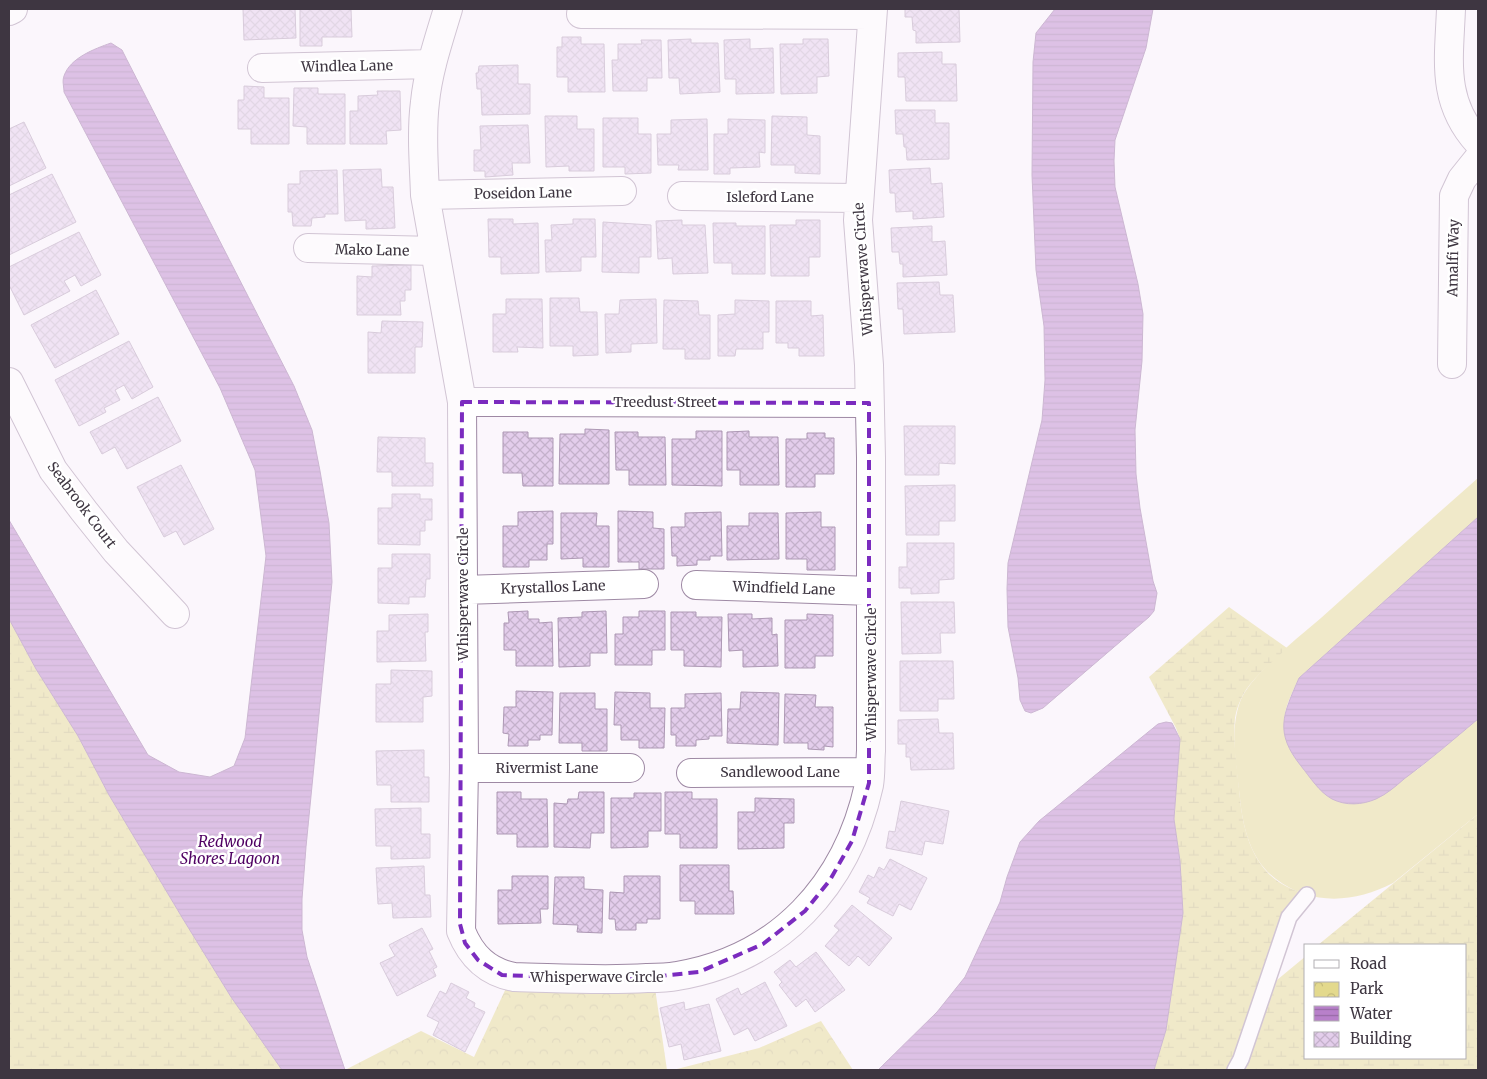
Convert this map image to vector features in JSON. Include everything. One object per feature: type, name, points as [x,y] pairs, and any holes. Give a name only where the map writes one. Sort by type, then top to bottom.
[{"type":"street","points":[[9,11],[13,9]]},
{"type":"street","name":"Whisperwave Circle","points":[[448,9],[432,64],[425,102],[425,195],[462,402],[464,768],[460,931],[472,953],[493,971],[514,977],[622,980],[674,977],[700,972],[763,944],[795,920],[814,901],[830,880],[852,841],[862,811],[870,772],[871,458],[868,343],[860,253],[858,198],[872,12]]},
{"type":"street","points":[[1451,9],[1448,74],[1451,90],[1457,111],[1478,142]]},
{"type":"street","points":[[581,14],[872,12]]},
{"type":"street","name":"Windlea Lane","points":[[262,68],[432,64]]},
{"type":"street","name":"Amalfi Way","points":[[1452,364],[1454,196],[1462,179],[1478,159]]},
{"type":"street","name":"Poseidon Lane","points":[[425,195],[622,191]]},
{"type":"street","name":"Isleford Lane","points":[[682,196],[858,198]]},
{"type":"street","name":"Mako Lane","points":[[308,248],[435,251]]},
{"type":"street","name":"Seabrook Court","points":[[9,382],[53,470],[116,551],[175,614]]},
{"type":"street","name":"Treedust Street","points":[[462,402],[869,403]]},
{"type":"street","name":"Krystallos Lane","points":[[463,590],[644,584]]},
{"type":"street","name":"Windfield Lane","points":[[696,585],[871,591]]},
{"type":"street","name":"Rivermist Lane","points":[[464,768],[630,768]]},
{"type":"street","name":"Sandlewood Lane","points":[[691,773],[870,772]]},
{"type":"lane","points":[[1235,1070],[1241,1059],[1289,918],[1307,895]]},
{"type":"highlighted area","points":[[462,402],[869,403],[869,783],[852,841],[830,880],[805,911],[763,944],[699,972],[622,980],[502,975],[478,960],[465,943],[460,924]]},
{"type":"green space","points":[[1478,478],[1478,517],[1299,678],[1287,705],[1284,726],[1289,747],[1294,756],[1322,791],[1417,770],[1478,719],[1478,814],[1393,883],[1378,890],[1349,898],[1333,899],[1304,894],[1290,888],[1267,872],[1254,853],[1246,832],[1241,810],[1234,738],[1240,702],[1253,681],[1276,657]]},
{"type":"green space","points":[[1229,607],[1287,648],[1255,678],[1245,692],[1237,708],[1234,726],[1242,813],[1252,848],[1260,863],[1271,876],[1286,886],[1307,895],[1266,989],[1304,958],[1304,1059],[1467,1059],[1467,944],[1319,944],[1478,814],[1478,1070],[1154,1070],[1166,1030],[1183,913],[1180,861],[1174,819],[1180,739],[1149,677]]},
{"type":"green space","points":[[9,619],[36,669],[78,736],[109,795],[183,919],[231,997],[282,1070],[9,1070]]},
{"type":"green space","points":[[507,986],[655,988],[667,1070],[345,1070],[421,1031],[474,1057]]},
{"type":"green space","points":[[821,1021],[853,1070],[673,1070],[759,1048]]},
{"type":"water","points":[[1055,9],[1153,9],[1146,48],[1115,140],[1114,161],[1115,187],[1138,284],[1143,314],[1142,361],[1135,430],[1136,474],[1140,508],[1153,581],[1157,593],[1154,611],[1149,617],[1043,708],[1031,713],[1025,711],[1020,700],[1018,678],[1008,627],[1007,589],[1008,563],[1042,420],[1045,380],[1044,326],[1036,270],[1032,175],[1033,62],[1036,33]]},
{"type":"water","name":"Redwood Shores Lagoon","points":[[111,43],[122,50],[294,386],[312,430],[329,523],[332,582],[306,847],[302,930],[307,957],[345,1070],[282,1070],[231,997],[183,919],[109,795],[78,736],[36,669],[9,619],[9,520],[148,755],[179,772],[210,777],[234,766],[245,738],[266,556],[255,470],[220,388],[64,92],[63,78],[71,64],[90,51]]},
{"type":"water","points":[[1478,517],[1478,719],[1380,797],[1365,803],[1354,804],[1332,799],[1315,784],[1301,766],[1287,743],[1284,733],[1285,713],[1299,678]]},
{"type":"water","points":[[1172,723],[1180,739],[1174,819],[1180,861],[1183,913],[1166,1030],[1154,1070],[878,1070],[937,1012],[965,977],[1000,902],[1020,842],[1039,821],[1158,724]]},
{"type":"building","points":[[243,9],[295,9],[296,38],[244,40]]},
{"type":"building","points":[[300,9],[351,9],[352,37],[322,37],[322,46],[300,46]]},
{"type":"building","points":[[905,9],[959,9],[960,42],[916,43],[916,31],[913,30],[912,17],[905,17]]},
{"type":"building","points":[[562,37],[581,37],[581,44],[604,44],[605,92],[568,92],[568,77],[557,77],[557,47],[562,47]]},
{"type":"building","points":[[691,39],[691,43],[718,43],[720,92],[680,94],[679,78],[669,78],[668,40]]},
{"type":"building","points":[[750,39],[750,49],[773,48],[774,93],[736,94],[736,79],[725,79],[724,40]]},
{"type":"building","points":[[803,39],[828,39],[829,76],[817,77],[817,93],[781,94],[780,44],[803,44]]},
{"type":"building","points":[[641,40],[661,40],[662,78],[647,78],[647,91],[613,91],[612,60],[618,60],[618,44],[642,44]]},
{"type":"building","points":[[942,52],[942,64],[956,64],[957,101],[906,101],[905,77],[898,77],[898,53]]},
{"type":"building","points":[[518,65],[518,84],[530,84],[530,114],[482,115],[481,89],[477,89],[476,73],[478,73],[479,66]]},
{"type":"building","points":[[244,86],[264,87],[264,98],[289,98],[289,144],[251,144],[251,129],[238,129],[238,100],[244,100]]},
{"type":"building","points":[[294,88],[318,88],[318,94],[345,94],[345,144],[307,144],[307,127],[293,126]]},
{"type":"building","points":[[377,91],[400,91],[401,130],[386,131],[387,144],[350,144],[350,111],[358,111],[358,96],[378,95]]},
{"type":"building","points":[[895,110],[935,110],[935,123],[949,123],[949,159],[907,160],[903,134],[896,134]]},
{"type":"building","points":[[545,116],[577,116],[577,129],[594,129],[594,171],[569,171],[569,166],[546,167]]},
{"type":"building","points":[[772,116],[807,117],[807,135],[820,136],[820,174],[795,173],[795,165],[771,165]]},
{"type":"building","points":[[603,118],[638,118],[638,134],[651,134],[651,173],[625,174],[625,167],[603,167]]},
{"type":"building","points":[[707,119],[708,170],[678,170],[679,165],[658,165],[657,134],[671,134],[671,120]]},
{"type":"building","points":[[728,119],[765,120],[765,153],[759,152],[760,167],[730,168],[730,174],[714,174],[714,134],[728,134]]},
{"type":"building","points":[[24,122],[46,168],[9,186],[9,129]]},
{"type":"building","points":[[528,125],[530,163],[512,163],[513,175],[485,177],[485,171],[474,171],[474,150],[481,150],[480,126]]},
{"type":"building","points":[[930,168],[931,184],[942,183],[944,217],[913,219],[913,211],[896,212],[895,193],[890,193],[889,170]]},
{"type":"building","points":[[381,169],[382,187],[393,187],[395,228],[366,229],[366,220],[345,221],[343,170]]},
{"type":"building","points":[[337,170],[338,214],[325,214],[325,217],[312,218],[311,226],[293,226],[292,212],[288,212],[288,184],[300,184],[300,171]]},
{"type":"building","points":[[52,174],[76,222],[9,255],[9,195]]},
{"type":"building","points":[[488,219],[513,219],[513,224],[538,223],[539,273],[501,274],[501,257],[489,257]]},
{"type":"building","points":[[573,219],[595,219],[596,257],[581,257],[581,271],[546,272],[545,240],[552,240],[551,225],[573,224]]},
{"type":"building","points":[[682,220],[682,225],[705,225],[708,273],[673,274],[672,258],[658,259],[656,221]]},
{"type":"building","points":[[796,220],[820,220],[820,257],[809,257],[809,276],[771,276],[770,225],[796,225]]},
{"type":"building","points":[[603,222],[651,225],[651,257],[639,257],[639,273],[602,272]]},
{"type":"building","points":[[713,223],[736,223],[736,226],[765,226],[765,274],[732,274],[732,263],[714,263]]},
{"type":"building","points":[[932,226],[932,242],[945,241],[947,275],[903,277],[903,264],[900,264],[899,252],[892,252],[891,228]]},
{"type":"building","points":[[79,232],[101,275],[81,286],[75,275],[64,281],[70,291],[24,315],[9,285],[9,267]]},
{"type":"building","points":[[411,265],[411,290],[405,290],[405,301],[400,301],[401,315],[357,315],[357,276],[372,277],[372,266]]},
{"type":"building","points":[[939,282],[940,295],[953,295],[955,332],[904,334],[903,309],[898,309],[897,283]]},
{"type":"building","points":[[96,290],[119,334],[55,368],[31,325]]},
{"type":"building","points":[[550,298],[579,298],[580,312],[597,312],[598,355],[573,356],[573,346],[550,346]]},
{"type":"building","points":[[506,299],[542,299],[543,348],[517,347],[518,352],[493,352],[493,314],[506,314]]},
{"type":"building","points":[[656,299],[657,343],[631,344],[631,352],[606,353],[605,314],[619,314],[620,300]]},
{"type":"building","points":[[664,300],[698,301],[699,315],[710,315],[710,359],[685,359],[685,349],[663,349]]},
{"type":"building","points":[[735,300],[769,301],[769,332],[763,332],[763,349],[736,349],[735,356],[718,356],[718,315],[735,314]]},
{"type":"building","points":[[776,301],[811,301],[811,316],[823,315],[824,356],[799,356],[799,348],[788,348],[788,343],[776,343]]},
{"type":"building","points":[[382,321],[423,322],[422,347],[415,347],[415,373],[368,373],[368,332],[381,333]]},
{"type":"building","points":[[129,341],[153,387],[132,399],[124,385],[115,390],[120,400],[104,408],[106,412],[79,426],[55,380]]},
{"type":"building","points":[[158,397],[181,441],[127,469],[115,447],[102,454],[90,432]]},
{"type":"building","points":[[904,426],[955,426],[955,464],[939,463],[939,475],[905,475]]},
{"type":"building","points":[[585,429],[609,430],[609,484],[559,484],[560,434],[585,434]]},
{"type":"building","points":[[696,431],[722,431],[722,486],[672,485],[672,439],[696,439]]},
{"type":"building","points":[[749,431],[749,437],[778,437],[779,485],[740,485],[740,470],[727,470],[727,432]]},
{"type":"building","points":[[503,432],[528,432],[528,438],[553,438],[553,486],[523,486],[522,473],[503,473]]},
{"type":"building","points":[[615,432],[638,432],[638,437],[665,437],[666,485],[629,485],[629,470],[616,470]]},
{"type":"building","points":[[807,433],[825,433],[825,438],[834,438],[834,474],[815,474],[815,487],[786,487],[786,439],[807,439]]},
{"type":"building","points":[[378,437],[425,438],[425,463],[433,463],[433,486],[392,486],[392,472],[377,472]]},
{"type":"building","points":[[181,465],[214,529],[184,545],[176,531],[164,537],[137,487]]},
{"type":"building","points":[[955,485],[955,521],[939,521],[939,535],[906,535],[905,486]]},
{"type":"building","points":[[392,494],[420,494],[420,499],[432,499],[432,520],[425,520],[425,531],[420,531],[420,545],[378,544],[378,508],[392,508]]},
{"type":"building","points":[[553,511],[553,544],[547,544],[547,560],[529,560],[529,567],[503,567],[503,526],[518,526],[518,512]]},
{"type":"building","points":[[618,511],[653,512],[653,528],[664,529],[664,569],[639,569],[639,562],[618,562]]},
{"type":"building","points":[[721,512],[722,556],[710,556],[710,560],[697,560],[697,565],[677,566],[677,556],[672,556],[671,527],[685,527],[685,513]]},
{"type":"building","points":[[821,512],[821,527],[835,527],[835,570],[807,570],[807,559],[786,559],[786,513]]},
{"type":"building","points":[[561,513],[597,513],[596,526],[609,526],[609,567],[583,567],[583,558],[561,559]]},
{"type":"building","points":[[749,513],[778,513],[779,559],[727,560],[727,526],[749,526]]},
{"type":"building","points":[[907,543],[954,543],[954,579],[939,580],[939,593],[911,594],[911,588],[899,588],[899,567],[907,567]]},
{"type":"building","points":[[392,554],[430,554],[430,579],[426,579],[425,597],[409,597],[409,604],[378,603],[378,568],[392,568]]},
{"type":"building","points":[[901,602],[954,602],[955,633],[940,633],[941,653],[902,654]]},
{"type":"building","points":[[528,611],[528,619],[539,619],[539,623],[552,622],[553,666],[516,666],[516,650],[504,650],[504,623],[509,623],[508,612]]},
{"type":"building","points":[[606,611],[607,653],[590,653],[590,666],[559,667],[558,618],[582,617],[582,612]]},
{"type":"building","points":[[639,611],[665,611],[665,650],[652,650],[652,665],[615,665],[615,634],[623,634],[623,617],[639,617]]},
{"type":"building","points":[[671,612],[696,612],[696,617],[722,617],[721,667],[684,666],[684,650],[671,650]]},
{"type":"building","points":[[428,614],[428,632],[425,632],[426,661],[377,662],[377,631],[389,631],[389,615]]},
{"type":"building","points":[[728,614],[752,614],[752,619],[772,618],[772,635],[777,634],[778,666],[743,667],[743,650],[729,651]]},
{"type":"building","points":[[807,614],[833,615],[833,656],[815,656],[815,668],[785,668],[785,620],[807,620]]},
{"type":"building","points":[[900,661],[953,661],[954,699],[938,699],[938,711],[900,711]]},
{"type":"building","points":[[391,670],[432,671],[432,696],[423,697],[423,722],[376,722],[376,684],[391,684]]},
{"type":"building","points":[[516,691],[553,692],[552,735],[540,735],[540,740],[528,740],[528,746],[508,746],[509,734],[503,733],[504,707],[516,707]]},
{"type":"building","points":[[615,692],[650,693],[650,708],[665,708],[664,748],[639,748],[639,740],[621,740],[621,725],[614,725]]},
{"type":"building","points":[[741,692],[779,693],[778,745],[727,743],[728,709],[740,709]]},
{"type":"building","points":[[560,693],[595,693],[595,709],[607,709],[607,751],[582,751],[582,743],[559,743]]},
{"type":"building","points":[[721,693],[722,736],[709,736],[709,739],[696,740],[696,746],[676,746],[676,735],[671,735],[671,708],[685,708],[685,694]]},
{"type":"building","points":[[785,694],[816,695],[815,707],[833,707],[833,747],[824,746],[824,750],[808,749],[808,743],[784,743]]},
{"type":"building","points":[[938,719],[939,733],[953,733],[954,769],[911,770],[910,757],[906,757],[906,744],[898,744],[898,720]]},
{"type":"building","points":[[424,750],[424,777],[429,777],[429,802],[391,802],[391,785],[377,785],[376,751]]},
{"type":"building","points":[[497,792],[521,792],[521,799],[547,799],[548,847],[517,847],[517,834],[497,834]]},
{"type":"building","points":[[579,792],[604,792],[604,833],[591,833],[590,848],[554,847],[554,803],[567,804],[568,799],[578,799]]},
{"type":"building","points":[[665,792],[692,792],[692,799],[717,799],[717,848],[680,848],[680,834],[665,834]]},
{"type":"building","points":[[634,793],[661,793],[661,831],[648,831],[648,847],[611,848],[611,798],[634,798]]},
{"type":"building","points":[[755,798],[794,799],[794,823],[784,823],[784,848],[738,849],[738,812],[755,812]]},
{"type":"building","points":[[901,801],[949,811],[943,844],[925,841],[922,855],[886,848],[889,831],[895,832]]},
{"type":"building","points":[[421,808],[421,834],[430,834],[430,858],[391,859],[391,846],[376,846],[375,809]]},
{"type":"building","points":[[890,859],[927,878],[911,910],[899,904],[893,916],[867,903],[870,898],[859,892],[868,875],[874,878],[879,867],[884,870]]},
{"type":"building","points":[[680,865],[729,865],[729,891],[733,891],[734,914],[695,914],[695,901],[680,901]]},
{"type":"building","points":[[424,866],[425,895],[430,895],[431,917],[393,918],[392,903],[378,904],[376,868]]},
{"type":"building","points":[[512,876],[548,876],[548,909],[540,909],[541,923],[498,924],[498,890],[512,890]]},
{"type":"building","points":[[624,876],[660,876],[660,919],[647,919],[647,923],[636,923],[636,930],[616,930],[615,919],[609,919],[610,892],[624,893]]},
{"type":"building","points":[[555,877],[584,877],[584,889],[603,890],[602,933],[577,932],[578,925],[553,924]]},
{"type":"building","points":[[852,905],[892,938],[869,966],[858,956],[849,966],[825,946],[839,930],[834,926]]},
{"type":"building","points":[[422,928],[433,949],[429,951],[437,967],[433,969],[436,976],[397,996],[380,963],[395,956],[389,945]]},
{"type":"building","points":[[816,952],[845,990],[815,1012],[806,999],[796,1007],[779,985],[782,982],[774,972],[790,960],[796,967]]},
{"type":"building","points":[[765,982],[787,1026],[755,1041],[748,1028],[734,1035],[716,999],[738,988],[741,995]]},
{"type":"building","points":[[451,983],[469,992],[466,998],[475,1003],[474,1007],[485,1012],[465,1052],[433,1035],[439,1022],[427,1016],[440,991],[446,994]]},
{"type":"building","points":[[684,1002],[685,1010],[709,1004],[721,1051],[684,1060],[681,1044],[669,1047],[660,1008]]}]
